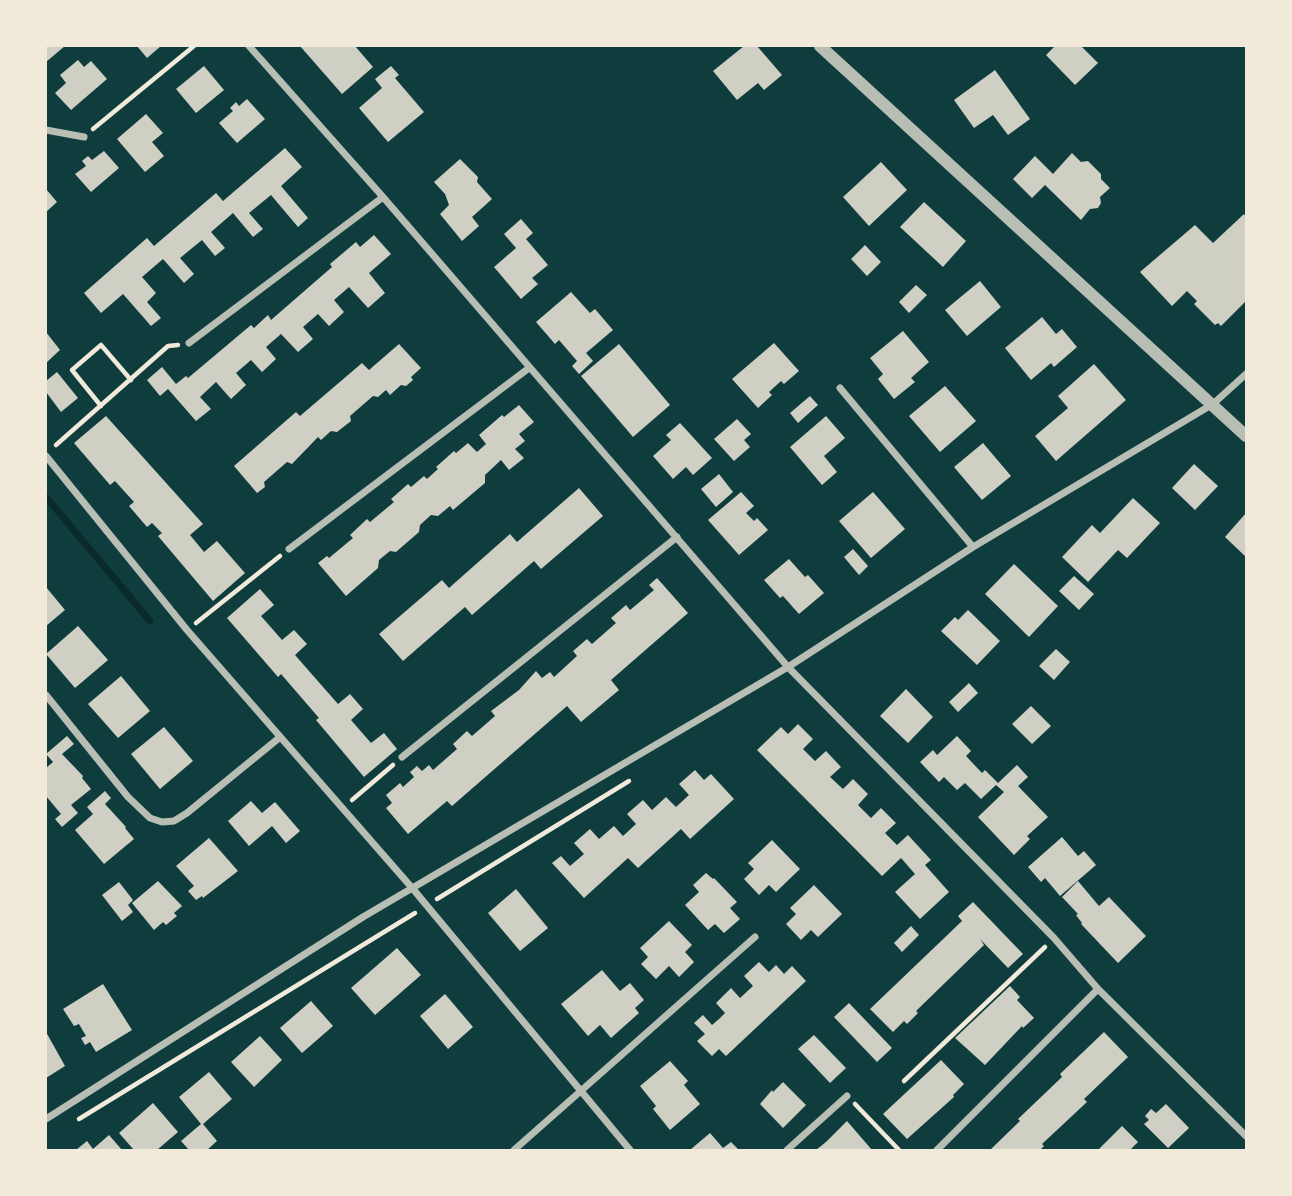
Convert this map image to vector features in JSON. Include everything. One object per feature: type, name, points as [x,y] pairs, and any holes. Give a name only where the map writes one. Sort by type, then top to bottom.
[{"type":"street","points":[[249,46],[383,197],[788,667],[1054,938],[1098,989],[1247,1136]]},
{"type":"street","points":[[820,46],[1247,436]]},
{"type":"street","points":[[46,130],[84,136]]},
{"type":"street","points":[[189,343],[383,197]]},
{"type":"street","points":[[289,550],[529,368]]},
{"type":"street","points":[[46,1119],[363,917],[788,667],[973,547],[1213,404],[1247,374]]},
{"type":"street","points":[[840,388],[973,547]]},
{"type":"street","points":[[46,456],[187,630],[413,889],[630,1150]]},
{"type":"street","points":[[402,757],[677,537]]},
{"type":"street","points":[[46,695],[128,797],[150,818],[162,822],[174,821],[187,813],[279,738]]},
{"type":"street","points":[[514,1150],[755,936]]},
{"type":"street","points":[[936,1150],[1098,989]]},
{"type":"street","points":[[787,1150],[847,1096]]},
{"type":"path","points":[[84,136],[194,46]]},
{"type":"path","points":[[54,447],[169,346],[189,343]]},
{"type":"path","points":[[101,406],[72,370],[100,345],[131,380]]},
{"type":"path","points":[[187,630],[289,550]]},
{"type":"path","points":[[342,809],[402,757]]},
{"type":"path","points":[[904,1081],[1054,938]]},
{"type":"path","points":[[847,1096],[899,1150]]},
{"type":"building","points":[[46,46],[65,46],[46,62]]},
{"type":"building","points":[[137,46],[161,46],[147,58]]},
{"type":"building","points":[[300,46],[355,46],[373,67],[342,94]]},
{"type":"building","points":[[744,46],[757,46],[782,75],[764,90],[758,83],[737,100],[713,71]]},
{"type":"building","points":[[1055,46],[1081,46],[1098,63],[1075,85],[1046,55]]},
{"type":"building","points":[[78,60],[84,67],[91,61],[107,79],[71,110],[55,93],[66,83],[60,75]]},
{"type":"building","points":[[204,66],[224,90],[196,113],[176,89]]},
{"type":"building","points":[[391,66],[399,75],[395,78],[424,112],[388,142],[359,108],[382,88],[375,79]]},
{"type":"building","points":[[995,70],[1030,119],[1008,135],[993,115],[974,128],[954,100]]},
{"type":"building","points":[[247,99],[265,119],[237,143],[219,123],[233,111],[230,108],[236,102],[239,106]]},
{"type":"building","points":[[146,114],[163,133],[152,142],[164,156],[145,172],[117,139]]},
{"type":"building","points":[[285,148],[302,167],[281,186],[308,218],[298,227],[271,195],[249,213],[263,229],[253,237],[233,213],[211,232],[225,248],[215,256],[202,240],[180,258],[194,274],[184,283],[163,259],[142,277],[156,293],[147,302],[161,318],[151,326],[123,294],[101,313],[84,293],[147,238],[154,246],[216,193],[223,201]]},
{"type":"building","points":[[104,151],[119,168],[91,192],[75,174],[86,166],[82,161],[88,156],[92,160]]},
{"type":"building","points":[[1072,153],[1081,162],[1088,161],[1110,188],[1100,197],[1098,208],[1090,209],[1081,220],[1045,185],[1032,198],[1013,179],[1035,156],[1053,174]]},
{"type":"building","points":[[460,159],[478,177],[477,182],[492,199],[472,217],[479,226],[462,241],[440,214],[449,205],[445,194],[434,182]]},
{"type":"building","points":[[881,162],[907,190],[869,226],[843,197]]},
{"type":"building","points":[[46,189],[57,202],[46,212]]},
{"type":"building","points":[[924,202],[966,241],[943,267],[900,227]]},
{"type":"building","points":[[1244,214],[1246,301],[1221,326],[1218,323],[1215,325],[1194,304],[1197,301],[1187,291],[1172,306],[1140,272],[1195,225],[1213,243]]},
{"type":"building","points":[[521,219],[533,233],[526,239],[548,265],[532,278],[538,284],[521,299],[494,267],[516,248],[504,234]]},
{"type":"building","points":[[374,235],[391,254],[369,273],[385,293],[368,308],[349,287],[334,300],[344,312],[329,326],[318,314],[303,327],[313,339],[298,352],[281,334],[266,347],[276,359],[262,372],[251,360],[236,373],[246,385],[231,399],[216,382],[200,397],[211,409],[196,421],[168,389],[160,396],[147,380],[162,367],[176,384],[186,376],[188,378],[251,325],[254,328],[268,315],[271,320],[332,267],[330,264],[356,242],[360,247]]},
{"type":"building","points":[[865,245],[881,262],[867,276],[851,259]]},
{"type":"building","points":[[980,281],[1001,307],[967,336],[945,310]]},
{"type":"building","points":[[916,285],[927,295],[909,313],[899,302]]},
{"type":"building","points":[[571,292],[590,313],[595,309],[613,330],[586,353],[593,361],[579,374],[572,366],[577,361],[559,340],[555,344],[536,322]]},
{"type":"building","points":[[1042,317],[1056,334],[1062,329],[1077,347],[1054,367],[1051,363],[1031,380],[1005,348]]},
{"type":"building","points":[[903,331],[929,362],[911,378],[915,382],[894,399],[878,379],[883,374],[870,358]]},
{"type":"building","points":[[46,332],[60,350],[46,363]]},
{"type":"building","points":[[774,343],[799,371],[784,384],[781,381],[769,392],[772,395],[758,408],[732,379]]},
{"type":"building","points":[[399,344],[421,368],[411,377],[413,380],[406,386],[401,385],[390,395],[386,390],[378,397],[373,396],[350,416],[351,421],[337,432],[331,431],[321,440],[318,437],[292,464],[287,462],[264,482],[265,487],[257,493],[234,466],[296,412],[300,416],[362,363],[369,370]]},
{"type":"building","points":[[619,344],[670,405],[633,437],[581,376]]},
{"type":"building","points":[[1094,364],[1126,400],[1056,461],[1035,436],[1068,408],[1058,396]]},
{"type":"building","points":[[57,372],[78,398],[61,412],[46,392],[46,381]]},
{"type":"building","points":[[945,386],[976,421],[940,452],[909,416]]},
{"type":"building","points":[[810,396],[818,405],[798,423],[790,413]]},
{"type":"building","points":[[519,405],[534,422],[519,434],[525,441],[515,449],[524,458],[509,470],[501,460],[485,475],[485,483],[453,510],[450,506],[438,516],[431,515],[420,525],[419,532],[396,552],[390,551],[379,560],[378,568],[346,596],[318,563],[327,556],[329,558],[353,538],[350,535],[367,519],[370,522],[394,502],[391,499],[408,484],[411,487],[424,476],[427,479],[454,451],[456,453],[468,443],[477,452],[486,444],[479,435],[502,415],[504,417]]},
{"type":"building","points":[[106,416],[203,524],[190,535],[204,552],[217,541],[245,573],[213,601],[158,536],[162,533],[152,523],[147,527],[129,506],[134,502],[115,481],[110,485],[74,443]]},
{"type":"building","points":[[826,416],[845,438],[824,456],[837,472],[822,485],[790,447]]},
{"type":"building","points":[[737,419],[751,434],[744,440],[750,447],[734,461],[714,439]]},
{"type":"building","points":[[680,423],[712,458],[693,475],[686,467],[673,479],[653,456],[671,440],[666,435]]},
{"type":"building","points":[[983,443],[1011,476],[982,500],[954,467]]},
{"type":"building","points":[[1194,464],[1218,486],[1195,510],[1172,488]]},
{"type":"building","points":[[719,474],[733,492],[716,507],[701,489]]},
{"type":"building","points":[[579,488],[603,516],[541,569],[534,561],[472,615],[465,607],[403,661],[379,634],[442,580],[449,588],[510,534],[517,542]]},
{"type":"building","points":[[741,492],[754,506],[746,513],[754,521],[757,518],[768,530],[739,555],[708,520]]},
{"type":"building","points":[[873,492],[905,529],[871,558],[839,521]]},
{"type":"building","points":[[1133,498],[1160,523],[1127,558],[1118,550],[1088,582],[1062,557],[1092,525],[1100,533]]},
{"type":"building","points":[[1246,513],[1246,557],[1225,537]]},
{"type":"building","points":[[853,549],[868,566],[859,575],[844,557]]},
{"type":"building","points":[[789,559],[824,593],[799,614],[764,580]]},
{"type":"building","points":[[1014,564],[1058,606],[1029,637],[985,594]]},
{"type":"building","points":[[1074,576],[1094,594],[1079,610],[1059,591]]},
{"type":"building","points":[[657,578],[688,613],[611,680],[619,690],[581,722],[567,706],[452,806],[447,801],[408,834],[386,808],[392,803],[386,795],[400,783],[403,787],[414,777],[410,772],[417,766],[422,771],[429,765],[433,770],[457,749],[453,744],[467,731],[472,736],[495,716],[491,711],[519,690],[536,671],[542,678],[550,672],[554,677],[577,656],[573,651],[587,639],[592,644],[616,623],[611,618],[626,605],[630,610],[654,590],[649,585]]},
{"type":"building","points":[[46,587],[65,610],[46,626]]},
{"type":"building","points":[[260,589],[274,605],[261,616],[282,640],[294,630],[307,644],[295,655],[338,704],[350,694],[363,709],[351,720],[371,743],[384,733],[397,749],[364,777],[316,720],[319,718],[281,674],[278,677],[227,618]]},
{"type":"building","points":[[968,610],[1000,641],[977,665],[941,631],[955,617],[958,620]]},
{"type":"building","points":[[78,626],[108,660],[75,688],[46,654]]},
{"type":"building","points":[[1056,649],[1070,662],[1054,680],[1039,666]]},
{"type":"building","points":[[121,676],[150,711],[118,738],[88,704]]},
{"type":"building","points":[[969,683],[978,693],[958,712],[949,702]]},
{"type":"building","points":[[906,689],[933,717],[908,743],[880,716]]},
{"type":"building","points":[[1031,706],[1051,726],[1032,744],[1012,724]]},
{"type":"building","points":[[798,724],[813,739],[803,749],[815,761],[826,751],[841,767],[830,777],[843,789],[853,779],[868,794],[858,805],[871,818],[881,808],[896,823],[885,833],[897,845],[908,835],[931,860],[925,865],[949,892],[920,919],[895,892],[915,874],[901,858],[882,876],[757,750],[781,727],[788,734]]},
{"type":"building","points":[[164,727],[193,761],[160,789],[131,754]]},
{"type":"building","points":[[67,736],[74,744],[62,754],[83,776],[91,789],[71,805],[78,813],[62,827],[55,819],[61,814],[46,796],[46,768],[53,762],[46,754]]},
{"type":"building","points":[[957,736],[971,751],[966,756],[982,773],[985,770],[998,783],[1017,765],[1028,777],[1018,786],[1048,817],[1027,836],[1030,839],[1014,855],[978,817],[1004,792],[996,785],[981,799],[965,783],[957,790],[944,777],[939,782],[920,762],[933,750],[937,755]]},
{"type":"building","points":[[695,770],[704,780],[711,774],[734,799],[690,839],[681,829],[638,868],[628,858],[584,898],[552,863],[561,856],[570,866],[584,854],[574,843],[590,829],[599,839],[614,826],[623,836],[636,824],[627,814],[643,800],[652,810],[666,797],[676,807],[689,795],[679,784]]},
{"type":"building","points":[[105,791],[111,798],[105,804],[134,839],[104,864],[75,830],[93,814],[87,807]]},
{"type":"building","points":[[251,801],[262,813],[275,802],[300,831],[286,843],[272,826],[249,846],[228,821]]},
{"type":"building","points":[[1062,837],[1078,856],[1084,851],[1096,865],[1060,896],[1045,878],[1041,882],[1028,867]]},
{"type":"building","points":[[209,838],[238,871],[203,898],[202,896],[196,900],[188,891],[194,886],[176,866]]},
{"type":"building","points":[[772,840],[800,869],[776,892],[769,885],[759,895],[744,879],[754,869],[748,863]]},
{"type":"building","points":[[706,873],[737,902],[730,908],[740,919],[724,933],[715,924],[708,930],[685,905],[699,892],[693,885]]},
{"type":"building","points":[[158,881],[182,906],[174,913],[177,916],[166,925],[163,922],[154,930],[132,903]]},
{"type":"building","points":[[1078,881],[1099,906],[1109,897],[1146,936],[1118,963],[1081,924],[1076,915],[1078,914],[1062,897]]},
{"type":"building","points":[[119,882],[133,900],[128,905],[133,912],[122,921],[102,895]]},
{"type":"building","points":[[814,885],[842,914],[818,937],[811,930],[801,940],[786,924],[796,914],[790,908]]},
{"type":"building","points":[[516,889],[548,928],[520,951],[488,913]]},
{"type":"building","points":[[973,902],[1023,954],[1008,968],[980,939],[984,945],[916,1011],[918,1013],[907,1024],[904,1021],[893,1032],[870,1009],[962,921],[958,916]]},
{"type":"building","points":[[669,921],[692,945],[685,952],[694,962],[679,977],[669,966],[656,979],[641,964],[648,957],[640,948]]},
{"type":"building","points":[[911,926],[919,935],[902,952],[894,943]]},
{"type":"building","points":[[397,948],[421,975],[375,1015],[351,988]]},
{"type":"building","points":[[759,962],[769,972],[776,965],[784,974],[792,966],[806,981],[726,1056],[719,1049],[712,1056],[697,1041],[705,1034],[694,1023],[703,1015],[712,1025],[719,1019],[725,1013],[716,1003],[731,988],[740,998],[753,986],[744,976]]},
{"type":"building","points":[[602,970],[620,991],[630,983],[644,1000],[635,1008],[639,1013],[611,1038],[600,1025],[588,1036],[561,1004]]},
{"type":"building","points":[[103,984],[132,1030],[96,1052],[90,1042],[85,1045],[81,1038],[86,1036],[79,1024],[74,1026],[63,1009]]},
{"type":"building","points":[[1010,986],[1020,997],[1017,1000],[1034,1018],[1023,1028],[1022,1026],[985,1065],[955,1038]]},
{"type":"building","points":[[445,994],[473,1027],[448,1049],[420,1016]]},
{"type":"building","points":[[311,1001],[333,1026],[302,1053],[280,1028]]},
{"type":"building","points":[[849,1003],[892,1048],[877,1062],[834,1017]]},
{"type":"building","points":[[46,1032],[65,1066],[46,1078]]},
{"type":"building","points":[[1104,1032],[1128,1057],[1084,1099],[1087,1102],[1042,1144],[1044,1146],[1040,1150],[990,1150],[1062,1077],[1060,1074]]},
{"type":"building","points":[[814,1035],[846,1068],[830,1083],[798,1049]]},
{"type":"building","points":[[260,1036],[282,1060],[254,1087],[231,1062]]},
{"type":"building","points":[[941,1060],[964,1084],[954,1097],[907,1139],[883,1114]]},
{"type":"building","points":[[670,1061],[688,1081],[684,1085],[700,1104],[670,1130],[653,1109],[656,1106],[640,1086]]},
{"type":"building","points":[[209,1072],[232,1099],[203,1124],[217,1141],[207,1150],[189,1150],[181,1141],[201,1124],[179,1097]]},
{"type":"building","points":[[783,1082],[806,1105],[783,1128],[760,1104]]},
{"type":"building","points":[[153,1103],[178,1132],[157,1150],[134,1150],[119,1133]]},
{"type":"building","points":[[1166,1104],[1189,1128],[1168,1148],[1144,1124],[1149,1120],[1145,1116],[1151,1109],[1156,1113]]},
{"type":"building","points":[[847,1121],[872,1150],[816,1150],[826,1142]]},
{"type":"building","points":[[1122,1126],[1138,1142],[1130,1150],[1100,1150],[1099,1149]]},
{"type":"building","points":[[710,1133],[723,1148],[731,1142],[739,1150],[690,1150]]},
{"type":"building","points":[[109,1135],[122,1150],[76,1150],[87,1141],[93,1149]]},
{"type":"waterway","points":[[46,497],[150,621]]}]
